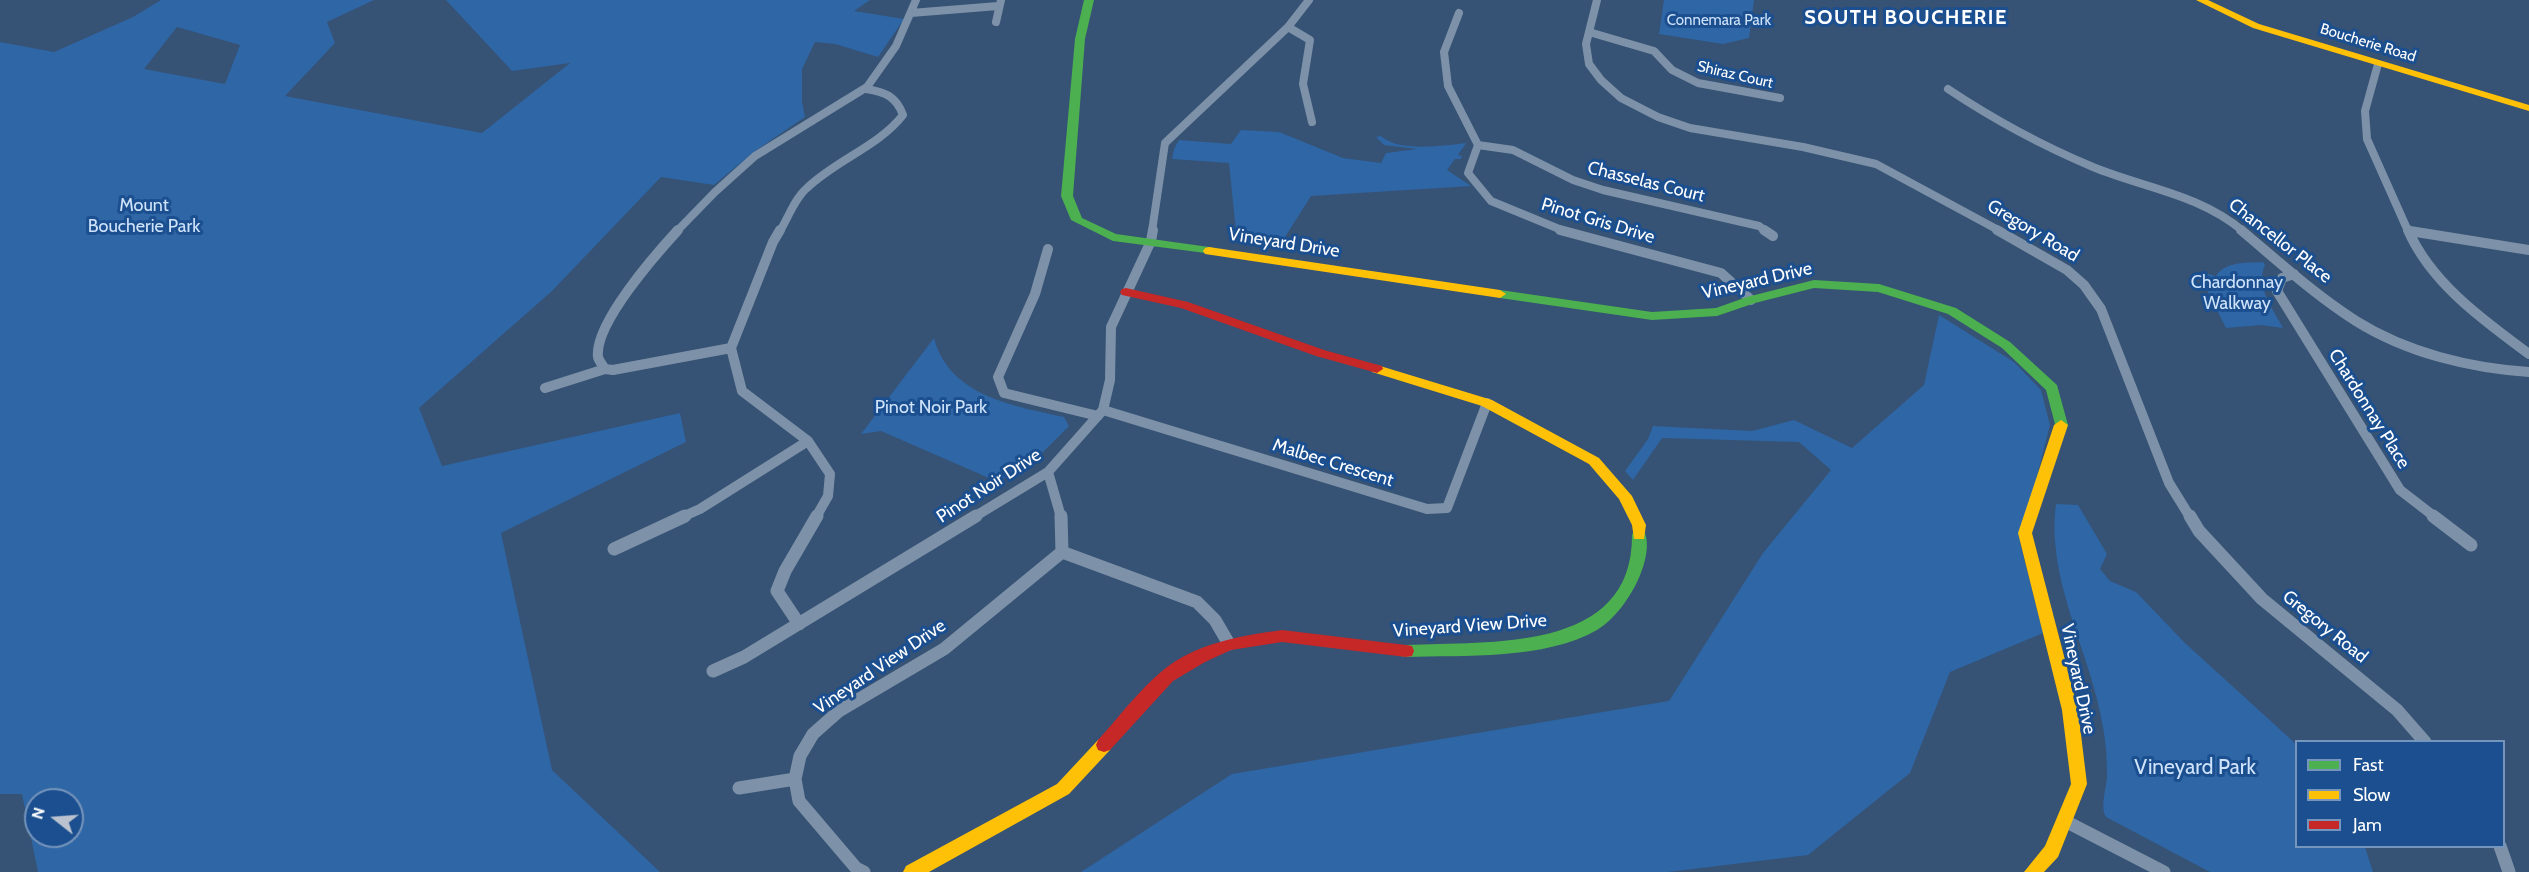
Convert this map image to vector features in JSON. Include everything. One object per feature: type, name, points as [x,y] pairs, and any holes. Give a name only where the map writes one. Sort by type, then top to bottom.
[{"type":"street","points":[[605,369],[598,357],[600,341],[611,316],[639,276],[704,201],[752,157],[866,89],[902,34],[916,0]]},
{"type":"street","name":"Vineyard Drive","points":[[1089,0],[1080,39],[1071,131],[1068,196],[1077,220],[1113,237],[1652,316],[1717,312],[1751,300],[1814,284],[1879,288],[1952,311],[2006,345],[2052,388],[2062,422],[2025,533],[2070,710],[2079,784],[2052,851],[2033,872]]},
{"type":"street","name":"Pinot Noir Drive","points":[[713,671],[744,657],[1048,472],[1100,413],[1110,381],[1111,327],[1150,241],[1165,143],[1288,27],[1309,0]]},
{"type":"street","name":"Gregory Road","points":[[1598,0],[1586,44],[1590,64],[1601,80],[1621,98],[1658,117],[1690,128],[1803,147],[1876,164],[2067,270],[2084,285],[2101,309],[2169,483],[2199,531],[2262,599],[2397,710],[2424,740]]},
{"type":"street","name":"Boucherie Road","points":[[2201,0],[2256,26],[2529,108]]},
{"type":"street","points":[[911,13],[978,9],[999,3],[996,22]]},
{"type":"street","points":[[1460,13],[1444,52],[1448,86],[1478,145]]},
{"type":"street","points":[[1288,27],[1310,40],[1303,84],[1312,122]]},
{"type":"street","name":"Shiraz Court","points":[[1589,32],[1654,51],[1672,70],[1698,83],[1780,98]]},
{"type":"street","points":[[2378,64],[2365,111],[2367,139],[2414,244],[2443,283],[2529,354]]},
{"type":"street","points":[[799,624],[777,591],[785,571],[828,496],[830,474],[808,441],[742,391],[731,348],[772,242],[806,189],[843,160],[893,128],[903,115],[900,103],[886,92],[866,89]]},
{"type":"street","name":"Chancellor Place","points":[[1948,89],[1984,113],[2093,167],[2196,201],[2225,216],[2294,274],[2356,321],[2414,350],[2487,369],[2529,372]]},
{"type":"street","name":"Chasselas Court","points":[[1478,145],[1513,150],[1573,180],[1603,190],[1759,226],[1773,236]]},
{"type":"street","name":"Pinot Gris Drive","points":[[1478,145],[1468,173],[1491,201],[1566,232],[1721,273],[1751,300]]},
{"type":"street","points":[[2410,231],[2529,250]]},
{"type":"street","points":[[1048,249],[1035,294],[998,377],[1004,393],[1100,413]]},
{"type":"street","name":"Chardonnay Place","points":[[2294,274],[2282,278],[2277,291],[2400,490],[2471,545]]},
{"type":"street","name":"Vineyard View Drive","points":[[912,872],[1063,789],[1167,676],[1199,657],[1229,644],[1282,636],[1401,651],[1547,642],[1591,626],[1616,604],[1634,575],[1640,549],[1639,525],[1625,496],[1594,461],[1487,403],[1447,389],[1320,353],[1184,305],[1126,292]]},
{"type":"street","points":[[545,388],[605,369],[647,365],[686,355],[731,348]]},
{"type":"street","name":"Malbec Crescent","points":[[1100,413],[1427,510],[1446,508],[1487,403]]},
{"type":"street","points":[[614,549],[700,509],[808,441]]},
{"type":"street","points":[[1048,472],[1059,500],[1063,526],[1062,552],[1197,602],[1215,620],[1229,644]]},
{"type":"street","name":"Vineyard View Drive","points":[[795,778],[800,756],[813,734],[839,711],[944,649],[1062,552]]},
{"type":"street","points":[[739,788],[795,778],[799,801],[856,868],[864,872]]},
{"type":"street","points":[[2065,821],[2164,872]]},
{"type":"street","points":[[2501,848],[2509,872]]},
{"type":"green space","name":"Mount Boucherie Park","points":[[161,0],[374,0],[327,22],[335,43],[285,96],[482,133],[570,63],[512,71],[446,0],[870,0],[854,11],[904,19],[878,57],[835,44],[815,42],[802,69],[802,101],[805,117],[755,151],[714,185],[661,177],[552,291],[419,408],[442,466],[680,413],[686,442],[501,533],[552,770],[660,872],[38,872],[33,848],[84,848],[84,788],[24,788],[24,804],[22,794],[0,794],[0,42],[54,52],[133,17]],"holes":[[[177,27],[240,45],[225,84],[144,69]]]},
{"type":"green space","name":"Connemara Park","points":[[1664,0],[1754,0],[1749,38],[1723,44],[1659,34]]},
{"type":"green space","points":[[1241,130],[1279,132],[1343,158],[1381,163],[1386,153],[1417,149],[1384,145],[1376,137],[1381,136],[1388,141],[1409,146],[1466,143],[1458,155],[1462,156],[1461,159],[1455,159],[1447,170],[1471,186],[1311,196],[1280,245],[1237,241],[1229,163],[1172,159],[1179,140],[1231,144]]},
{"type":"green space","name":"Chardonnay Walkway","points":[[2263,262],[2265,265],[2262,281],[2266,297],[2283,328],[2261,325],[2226,328],[2200,272],[2216,276],[2231,265]]},
{"type":"green space","points":[[1939,315],[2014,362],[2041,390],[2050,425],[2020,543],[2043,633],[1950,672],[1910,773],[1808,855],[1668,872],[1081,872],[1232,774],[1669,701],[1763,553],[1831,470],[1799,442],[1662,438],[1633,480],[1625,471],[1648,439],[1653,426],[1752,431],[1794,420],[1852,448],[1924,385]]},
{"type":"green space","name":"Pinot Noir Park","points":[[934,338],[942,358],[969,386],[1005,402],[1064,417],[1069,426],[1038,457],[998,482],[881,431],[861,434]]},
{"type":"green space","name":"Vineyard Park","points":[[2056,504],[2078,505],[2107,554],[2100,569],[2110,581],[2136,592],[2185,643],[2295,743],[2295,848],[2365,848],[2373,872],[2210,872],[2106,817],[2103,808],[2107,777],[2104,733],[2097,699],[2063,589],[2057,561]]},
{"type":"traffic: fast","points":[[1089,0],[1080,39],[1067,196],[1077,220],[1113,237],[1209,251]]},
{"type":"traffic: fast","points":[[1500,294],[1652,316],[1717,312],[1751,300],[1814,284],[1879,288],[1952,311],[2006,345],[2052,388],[2061,425]]},
{"type":"traffic: fast","points":[[1406,651],[1530,643],[1575,633],[1592,625],[1611,608],[1629,582],[1638,556],[1639,535]]},
{"type":"traffic: slow","points":[[2201,0],[2256,26],[2529,108]]},
{"type":"traffic: slow","points":[[1209,251],[1500,294]]},
{"type":"traffic: slow","points":[[1377,369],[1487,403],[1594,461],[1625,496],[1639,525],[1639,535]]},
{"type":"traffic: slow","points":[[2033,872],[2052,851],[2079,784],[2070,710],[2025,533],[2061,425]]},
{"type":"traffic: slow","points":[[912,872],[1063,789],[1104,745]]},
{"type":"traffic: jam","points":[[1126,292],[1184,305],[1320,353],[1377,369]]},
{"type":"traffic: jam","points":[[1104,745],[1167,676],[1199,657],[1229,644],[1282,636],[1406,651]]},
{"type":"district","name":"SOUTH BOUCHERIE","points":[[1906,18]]}]
